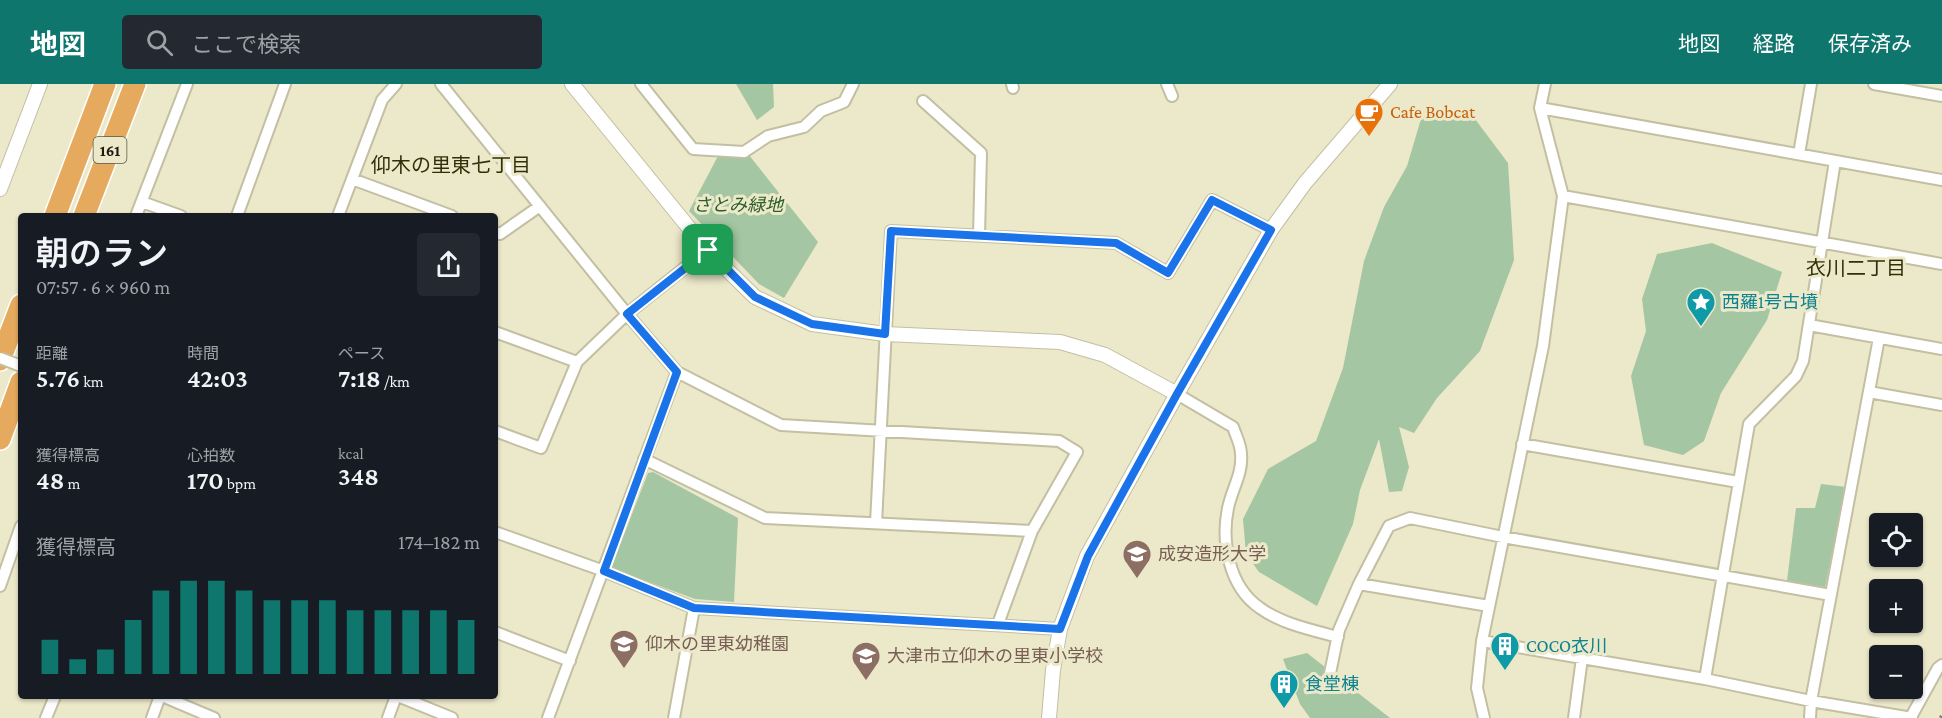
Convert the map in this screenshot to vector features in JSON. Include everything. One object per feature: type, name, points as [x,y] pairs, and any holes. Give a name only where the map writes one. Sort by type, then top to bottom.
[{"type":"highway","name":"161","points":[[56,213],[105,84]]},
{"type":"highway","name":"161","points":[[85,213],[135,84]]},
{"type":"highway","points":[[0,359],[18,313]]},
{"type":"highway","points":[[0,439],[18,390]]},
{"type":"street","points":[[0,189],[40,84]]},
{"type":"street","points":[[137,213],[187,84]]},
{"type":"street","points":[[238,213],[285,84]]},
{"type":"street","points":[[339,213],[382,100],[396,84]]},
{"type":"street","points":[[441,84],[627,314],[677,372],[781,425],[1059,441],[1077,452],[1032,531],[998,624]]},
{"type":"street","points":[[572,84],[708,250],[755,297],[812,324],[885,334],[1060,342],[1105,355],[1233,427],[1241,453],[1239,475],[1228,507],[1225,536],[1229,562],[1237,584],[1258,608],[1288,623],[1338,637]]},
{"type":"street","points":[[641,84],[693,149],[744,152],[768,136],[804,127],[821,111],[844,102],[853,84]]},
{"type":"street","points":[[1167,84],[1172,96]]},
{"type":"street","points":[[1049,718],[1053,670],[1060,629],[1088,556],[1271,230],[1305,183],[1390,84]]},
{"type":"street","points":[[1484,718],[1477,688],[1482,641],[1543,346],[1563,196],[1540,108],[1545,84]]},
{"type":"street","points":[[1799,154],[1811,84]]},
{"type":"street","points":[[1874,84],[1942,96]]},
{"type":"street","points":[[923,101],[981,153],[979,236]]},
{"type":"street","points":[[1540,108],[1942,180]]},
{"type":"street","points":[[1705,679],[1749,424],[1796,376],[1803,361],[1834,161]]},
{"type":"street","points":[[352,178],[444,213]]},
{"type":"street","points":[[1563,196],[1942,264]]},
{"type":"street","points":[[876,523],[891,231],[1116,243],[1168,273],[1212,200],[1271,230]]},
{"type":"street","points":[[142,202],[173,213]]},
{"type":"street","points":[[498,233],[540,206]]},
{"type":"street","points":[[498,432],[541,448],[577,362],[627,314],[708,250]]},
{"type":"street","points":[[1809,325],[1942,349]]},
{"type":"street","points":[[498,333],[577,362]]},
{"type":"street","points":[[1810,718],[1811,701],[1879,338]]},
{"type":"street","points":[[0,359],[18,365]]},
{"type":"street","points":[[548,718],[677,372]]},
{"type":"street","points":[[1869,392],[1942,405]]},
{"type":"street","points":[[1522,444],[1738,482]]},
{"type":"street","points":[[644,459],[765,518],[1032,531]]},
{"type":"street","points":[[1329,678],[1338,637],[1359,584],[1389,526],[1410,518],[1503,537],[1831,595]]},
{"type":"street","points":[[498,533],[604,571],[694,608],[1060,629]]},
{"type":"street","points":[[0,586],[18,535]]},
{"type":"street","points":[[1359,584],[1489,606]]},
{"type":"street","points":[[674,718],[694,608]]},
{"type":"street","points":[[498,633],[570,661]]},
{"type":"street","points":[[1482,641],[1705,679],[1811,701],[1911,718],[1938,668],[1942,665]]},
{"type":"street","points":[[1574,718],[1582,658]]},
{"type":"street","points":[[46,718],[54,699]]},
{"type":"street","points":[[152,718],[160,699]]},
{"type":"street","points":[[168,699],[214,718]]},
{"type":"street","points":[[388,718],[396,699]]},
{"type":"street","points":[[404,699],[452,718]]},
{"type":"green space","points":[[736,84],[773,84],[774,107],[757,120]]},
{"type":"green space","points":[[1466,107],[1508,163],[1514,260],[1480,351],[1437,398],[1414,433],[1399,427],[1409,467],[1402,491],[1389,492],[1379,439],[1360,490],[1353,524],[1317,606],[1259,572],[1246,554],[1243,519],[1268,469],[1316,441],[1343,368],[1364,261],[1384,207],[1407,166],[1421,119]]},
{"type":"green space","name":"さとみ緑地","points":[[749,155],[818,242],[784,298],[759,284],[689,211],[718,156]]},
{"type":"green space","points":[[1712,243],[1782,272],[1767,320],[1721,393],[1704,441],[1683,455],[1644,445],[1631,376],[1646,331],[1642,299],[1657,254]]},
{"type":"green space","points":[[653,472],[738,518],[734,602],[695,599],[611,568],[648,473]]},
{"type":"green space","points":[[1821,484],[1846,487],[1825,587],[1787,581],[1796,508],[1815,508]]},
{"type":"green space","points":[[1307,653],[1390,718],[1310,718],[1300,704],[1283,659]]},
{"type":"place","name":"Cafe Bobcat","points":[[1369,138]]},
{"type":"place","name":"西羅1号古墳","points":[[1701,328]]},
{"type":"place","name":"成安造形大学","points":[[1137,580]]},
{"type":"place","name":"仰木の里東幼稚園","points":[[624,670]]},
{"type":"place","name":"COCO衣川","points":[[1505,672]]},
{"type":"place","name":"大津市立仰木の里東小学校","points":[[866,682]]},
{"type":"place","name":"食堂棟","points":[[1284,710]]},
{"type":"district","name":"仰木の里東七丁目","points":[[451,165]]},
{"type":"district","name":"衣川二丁目","points":[[1856,268]]},
{"type":"route","points":[[1212,200],[1271,230],[1088,556],[1060,629],[694,608],[604,571],[677,372],[627,314],[708,250],[755,297],[812,324],[885,334],[891,231],[1116,243],[1168,273],[1212,200]]}]
